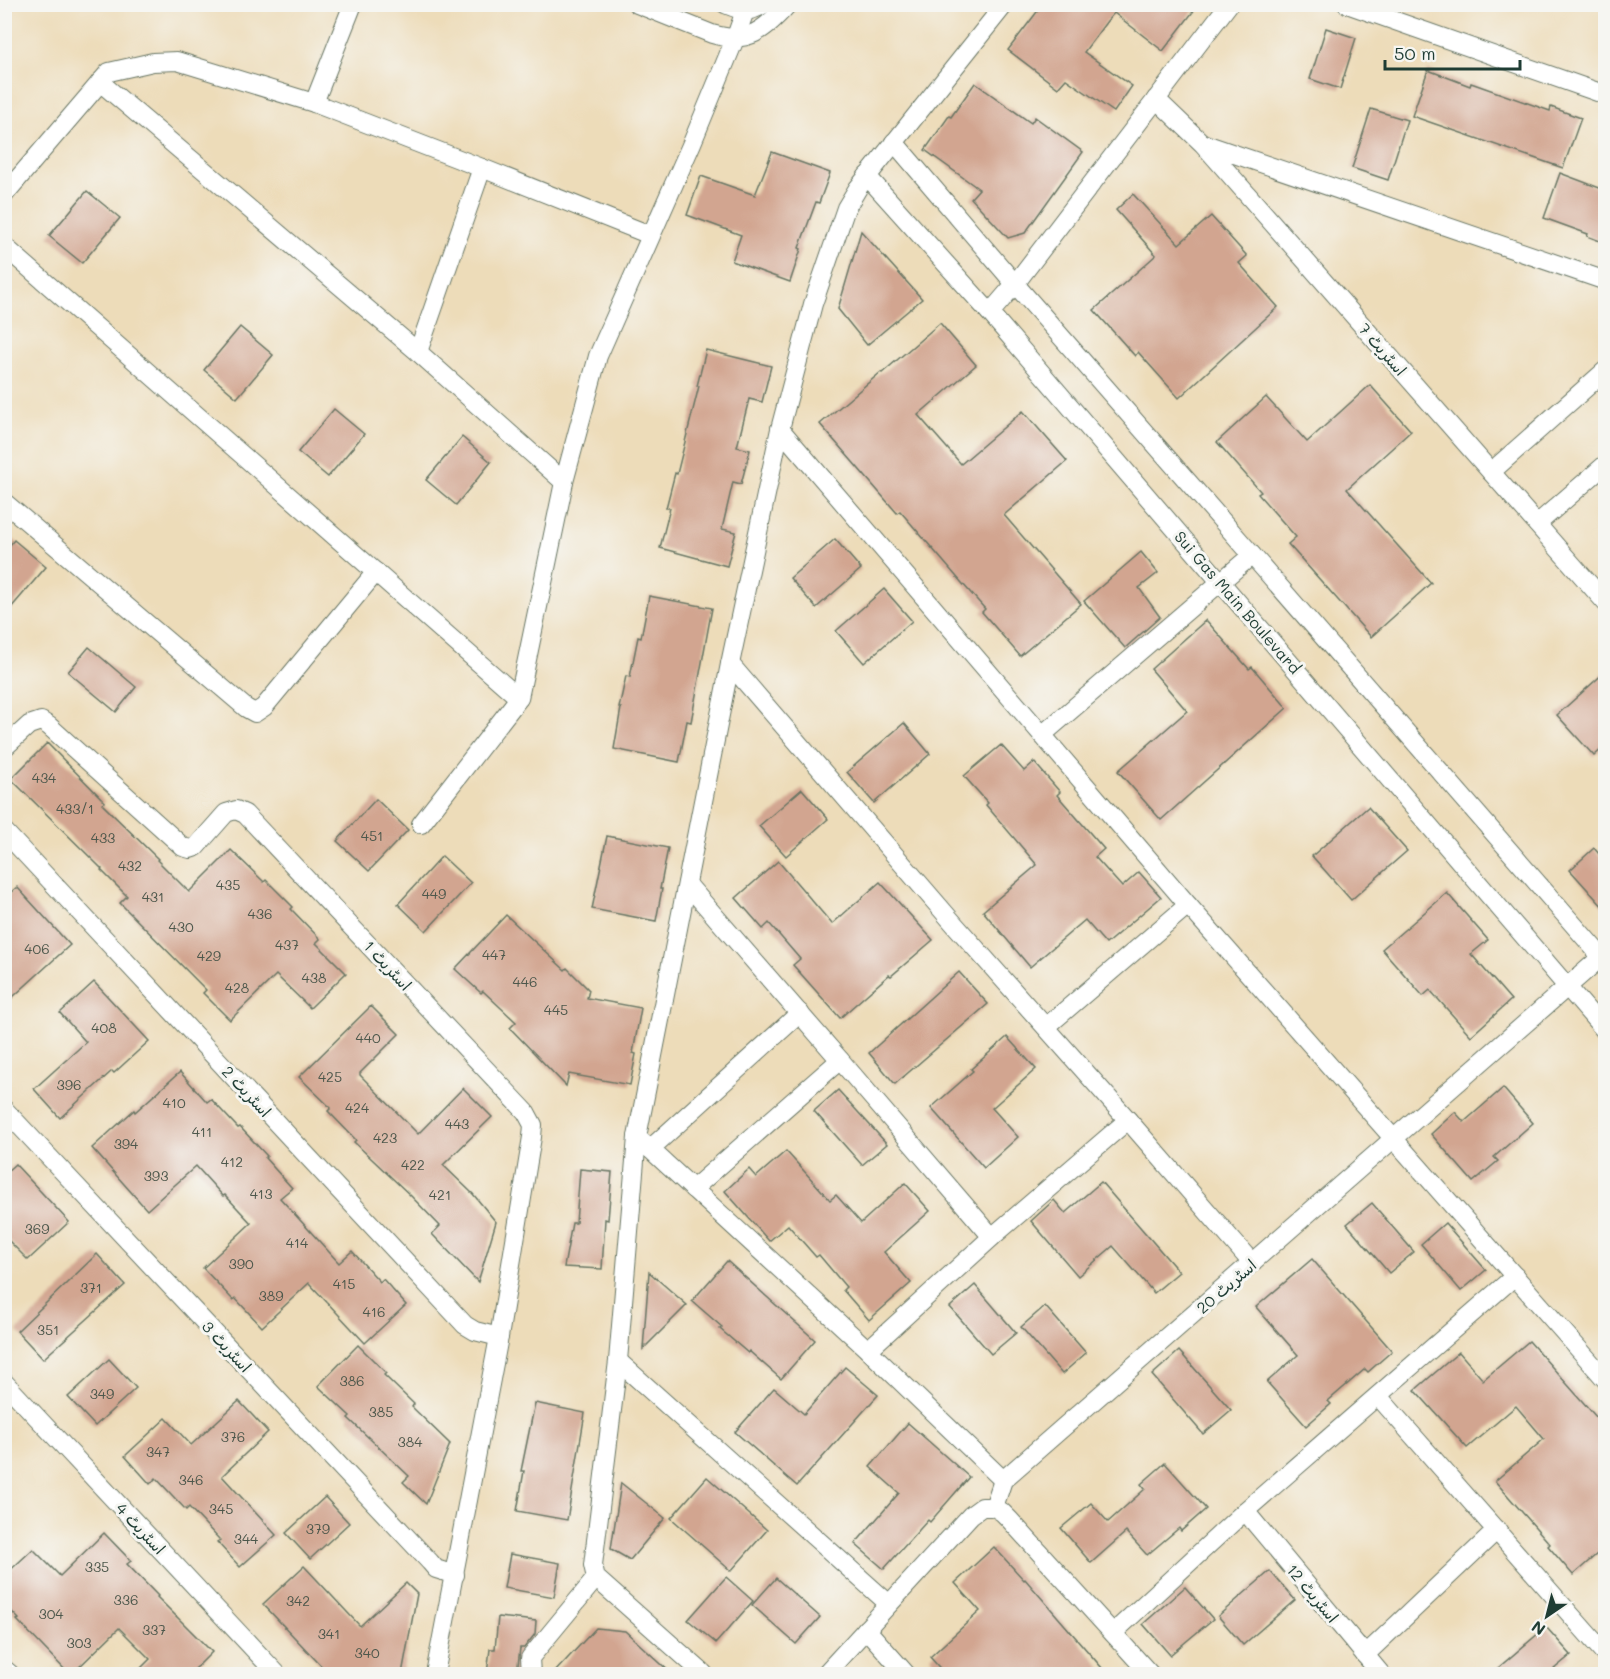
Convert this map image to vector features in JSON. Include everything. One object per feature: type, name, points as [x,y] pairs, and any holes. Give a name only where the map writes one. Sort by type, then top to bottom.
[{"type":"street","points":[[314,103],[353,4]]},
{"type":"street","points":[[637,4],[712,34],[735,39],[748,37],[762,30],[788,4]]},
{"type":"street","points":[[725,4],[745,11],[764,4]]},
{"type":"street","points":[[704,1674],[596,1578],[593,1565],[644,1143],[687,884],[730,664],[780,429],[813,304],[831,249],[846,208],[867,176],[1005,4]]},
{"type":"street","points":[[990,313],[1015,284],[1229,4]]},
{"type":"street","points":[[1347,4],[1605,94]]},
{"type":"street","points":[[421,824],[519,698],[564,482],[598,356],[692,143],[745,11]]},
{"type":"street","points":[[4,195],[109,72],[153,63],[177,61],[314,103],[650,235]]},
{"type":"street","points":[[100,82],[418,352],[564,482]]},
{"type":"street","name":"اسٹریٹ 7","points":[[1156,99],[1203,144],[1605,603]]},
{"type":"street","points":[[894,142],[1015,284],[1604,958]]},
{"type":"street","points":[[1203,144],[1605,281]]},
{"type":"street","points":[[418,352],[482,168]]},
{"type":"street","name":"Sui Gas Main Boulevard","points":[[867,176],[990,313],[1605,1032]]},
{"type":"street","points":[[4,246],[519,698]]},
{"type":"street","points":[[1491,472],[1605,370]]},
{"type":"street","points":[[780,429],[1188,905],[1605,1380]]},
{"type":"street","points":[[1537,524],[1605,464]]},
{"type":"street","points":[[4,502],[246,708],[255,712],[264,707],[376,572]]},
{"type":"street","points":[[1042,735],[1252,555]]},
{"type":"street","points":[[730,664],[955,925],[1252,1263]]},
{"type":"street","name":"اسٹریٹ 1","points":[[4,748],[29,725],[41,721],[183,847],[190,849],[196,847],[226,813],[236,810],[245,814],[526,1112],[533,1125],[532,1137],[499,1337]]},
{"type":"street","name":"اسٹریٹ 2","points":[[4,831],[465,1325],[475,1331],[499,1337]]},
{"type":"street","points":[[687,884],[992,1237]]},
{"type":"street","points":[[1046,1027],[1188,905]]},
{"type":"street","name":"اسٹریٹ 20","points":[[1003,1480],[1566,987],[1604,958]]},
{"type":"street","points":[[644,1143],[800,1013]]},
{"type":"street","points":[[693,1190],[840,1059]]},
{"type":"street","name":"اسٹریٹ 3","points":[[4,1109],[436,1569],[455,1575]]},
{"type":"street","points":[[868,1350],[992,1237],[1128,1120]]},
{"type":"street","points":[[644,1143],[868,1350],[1003,1480],[994,1507]]},
{"type":"street","points":[[1113,1633],[1245,1511],[1515,1276]]},
{"type":"street","points":[[435,1674],[499,1337]]},
{"type":"street","points":[[618,1360],[890,1604]]},
{"type":"street","name":"اسٹریٹ 4","points":[[4,1382],[278,1674]]},
{"type":"street","points":[[1378,1396],[1605,1655]]},
{"type":"street","points":[[825,1674],[976,1510],[982,1507],[994,1507],[1009,1519],[1150,1674]]},
{"type":"street","name":"اسٹریٹ 12","points":[[1245,1511],[1381,1674]]},
{"type":"street","points":[[1365,1655],[1497,1530]]},
{"type":"street","points":[[531,1674],[531,1658],[596,1578]]},
{"type":"street","points":[[866,1629],[906,1674]]},
{"type":"street","points":[[4,1669],[10,1674]]},
{"type":"building","points":[[1043,4],[1199,4],[1163,51],[1114,13],[1107,21],[1084,52],[1132,86],[1114,112],[1066,79],[1058,88],[1008,50]]},
{"type":"building","points":[[1326,28],[1356,38],[1340,89],[1310,79]]},
{"type":"building","points":[[1428,70],[1470,86],[1471,83],[1550,111],[1551,107],[1581,118],[1563,168],[1412,116]]},
{"type":"building","points":[[975,83],[1031,123],[1035,117],[1083,152],[1025,233],[1008,238],[971,198],[979,189],[925,150]]},
{"type":"building","points":[[1371,109],[1407,120],[1388,180],[1352,168]]},
{"type":"building","points":[[772,152],[830,173],[819,203],[816,202],[799,248],[801,249],[790,282],[732,261],[741,235],[687,215],[701,176],[755,195]]},
{"type":"building","points":[[1560,173],[1605,190],[1605,243],[1587,236],[1588,234],[1544,218]]},
{"type":"building","points":[[87,191],[120,218],[82,263],[49,236]]},
{"type":"building","points":[[1133,194],[1179,244],[1211,216],[1247,256],[1239,263],[1278,307],[1179,398],[1138,352],[1135,356],[1094,310],[1156,255],[1116,210]]},
{"type":"building","points":[[861,231],[922,299],[867,345],[838,309]]},
{"type":"building","points":[[940,323],[976,365],[918,415],[961,464],[1023,411],[1067,461],[1004,515],[1081,604],[1020,656],[982,612],[985,609],[820,424]]},
{"type":"building","points":[[240,327],[273,355],[237,398],[204,370]]},
{"type":"building","points":[[706,350],[771,366],[762,402],[749,399],[737,447],[750,450],[741,484],[733,482],[722,529],[736,532],[727,566],[660,548],[670,508],[666,508],[675,473],[677,474]]},
{"type":"building","points":[[1370,385],[1411,431],[1347,489],[1431,583],[1371,637],[1288,544],[1296,537],[1258,494],[1261,492],[1217,442],[1266,397],[1307,442]]},
{"type":"building","points":[[334,409],[364,434],[328,477],[298,452]]},
{"type":"building","points":[[462,437],[491,462],[456,505],[426,480]]},
{"type":"building","points":[[835,539],[861,569],[816,608],[790,578]]},
{"type":"building","points":[[14,540],[46,567],[4,616],[4,552]]},
{"type":"building","points":[[1141,552],[1158,573],[1139,588],[1160,617],[1125,648],[1084,601]]},
{"type":"building","points":[[884,589],[912,621],[864,663],[836,631]]},
{"type":"building","points":[[649,596],[712,608],[691,722],[687,721],[679,762],[614,749],[626,676],[630,677],[638,637],[641,638]]},
{"type":"building","points":[[1206,620],[1249,669],[1252,667],[1287,708],[1161,820],[1118,771],[1187,711],[1151,669]]},
{"type":"building","points":[[89,647],[136,687],[116,712],[68,672]]},
{"type":"building","points":[[1605,672],[1605,746],[1594,756],[1557,715]]},
{"type":"building","points":[[904,723],[930,754],[874,803],[847,772]]},
{"type":"building","points":[[47,743],[105,802],[102,804],[189,892],[231,850],[293,907],[291,909],[320,939],[316,943],[346,973],[310,1008],[276,975],[230,1020],[203,993],[206,990],[120,903],[127,896],[11,779]]},
{"type":"building","points":[[1001,745],[1024,771],[1034,762],[1060,792],[1057,795],[1104,849],[1095,857],[1122,887],[1139,872],[1161,897],[1106,944],[1085,920],[1030,967],[983,911],[1037,865],[964,776]]},
{"type":"building","points":[[802,789],[828,819],[786,856],[759,826]]},
{"type":"building","points":[[376,799],[408,830],[369,871],[337,841]]},
{"type":"building","points":[[1368,807],[1407,851],[1351,900],[1312,856]]},
{"type":"building","points":[[607,836],[668,848],[656,921],[592,909]]},
{"type":"building","points":[[1594,848],[1605,861],[1605,909],[1570,870]]},
{"type":"building","points":[[442,856],[471,883],[426,931],[398,904]]},
{"type":"building","points":[[778,861],[832,924],[880,882],[933,940],[840,1018],[793,965],[800,959],[769,923],[763,929],[736,898]]},
{"type":"building","points":[[17,887],[70,945],[4,1005],[4,898]]},
{"type":"building","points":[[1447,893],[1488,940],[1471,954],[1511,1000],[1471,1036],[1430,990],[1423,996],[1382,949]]},
{"type":"building","points":[[506,915],[589,990],[587,998],[641,1008],[630,1085],[569,1074],[566,1086],[510,1028],[516,1022],[455,969]]},
{"type":"building","points":[[959,972],[988,1004],[895,1084],[869,1053]]},
{"type":"building","points":[[94,982],[149,1041],[60,1118],[34,1089],[86,1042],[60,1013]]},
{"type":"building","points":[[371,1006],[399,1034],[360,1075],[418,1134],[463,1088],[492,1117],[443,1165],[473,1194],[496,1222],[478,1282],[432,1234],[440,1226],[354,1142],[356,1140],[328,1111],[331,1108],[299,1077]]},
{"type":"building","points":[[1007,1037],[1036,1069],[992,1108],[1018,1137],[984,1168],[931,1108]]},
{"type":"building","points":[[180,1072],[207,1102],[211,1099],[267,1156],[265,1158],[292,1188],[280,1198],[339,1263],[352,1251],[380,1282],[383,1279],[406,1305],[365,1343],[309,1283],[262,1327],[203,1268],[251,1223],[225,1195],[223,1196],[196,1166],[147,1210],[92,1148]]},
{"type":"building","points":[[1503,1088],[1533,1123],[1494,1157],[1498,1161],[1473,1182],[1431,1134],[1455,1112],[1464,1122]]},
{"type":"building","points":[[838,1090],[887,1144],[862,1165],[814,1111]]},
{"type":"building","points":[[786,1151],[830,1200],[836,1195],[861,1223],[905,1183],[930,1211],[884,1252],[911,1283],[869,1320],[843,1290],[846,1287],[819,1255],[816,1257],[788,1225],[769,1241],[725,1191],[749,1169],[756,1177]]},
{"type":"building","points":[[15,1164],[69,1222],[28,1260],[4,1236],[4,1174]]},
{"type":"building","points":[[580,1169],[612,1172],[608,1220],[605,1219],[602,1269],[564,1267],[572,1223],[576,1223]]},
{"type":"building","points":[[1101,1182],[1179,1272],[1154,1293],[1113,1246],[1078,1276],[1031,1221],[1054,1200],[1065,1213]]},
{"type":"building","points":[[1372,1203],[1414,1252],[1389,1273],[1347,1224]]},
{"type":"building","points":[[1445,1223],[1486,1270],[1461,1291],[1421,1244]]},
{"type":"building","points":[[97,1254],[125,1285],[43,1359],[17,1331]]},
{"type":"building","points":[[1312,1259],[1392,1351],[1368,1372],[1365,1369],[1328,1401],[1331,1404],[1306,1426],[1267,1382],[1298,1355],[1256,1307]]},
{"type":"building","points":[[727,1261],[815,1340],[781,1379],[720,1329],[722,1327],[692,1301]]},
{"type":"building","points":[[649,1272],[687,1305],[643,1349]]},
{"type":"building","points":[[975,1285],[1016,1333],[991,1354],[950,1307]]},
{"type":"building","points":[[1045,1306],[1086,1353],[1062,1374],[1021,1327]]},
{"type":"building","points":[[1529,1341],[1605,1427],[1605,1547],[1573,1575],[1548,1546],[1550,1544],[1495,1481],[1544,1439],[1516,1406],[1467,1448],[1415,1390],[1459,1352],[1483,1380]]},
{"type":"building","points":[[358,1345],[414,1404],[412,1407],[450,1444],[426,1504],[403,1482],[409,1476],[318,1386]]},
{"type":"building","points":[[1179,1351],[1231,1410],[1203,1434],[1152,1375]]},
{"type":"building","points":[[109,1359],[136,1388],[95,1426],[68,1397]]},
{"type":"building","points":[[845,1367],[878,1395],[797,1486],[735,1432],[774,1388],[804,1414]]},
{"type":"building","points":[[239,1401],[268,1432],[222,1476],[276,1535],[240,1567],[217,1542],[220,1540],[189,1507],[186,1510],[156,1478],[150,1484],[125,1456],[166,1418],[191,1445]]},
{"type":"building","points":[[535,1403],[585,1413],[567,1520],[517,1511],[524,1471],[521,1471]]},
{"type":"building","points":[[908,1423],[969,1477],[930,1522],[928,1520],[884,1569],[855,1544],[899,1493],[870,1467]]},
{"type":"building","points":[[1165,1463],[1206,1509],[1181,1531],[1179,1528],[1147,1555],[1126,1532],[1091,1563],[1061,1528],[1091,1503],[1108,1522],[1145,1489],[1141,1484]]},
{"type":"building","points":[[707,1477],[767,1530],[731,1571],[671,1518]]},
{"type":"building","points":[[621,1483],[665,1518],[630,1560],[611,1549]]},
{"type":"building","points":[[325,1497],[349,1523],[310,1559],[286,1533]]},
{"type":"building","points":[[104,1533],[131,1561],[127,1564],[212,1652],[190,1674],[135,1674],[150,1659],[119,1628],[72,1674],[69,1674],[4,1604],[4,1576],[33,1549],[60,1576]]},
{"type":"building","points":[[994,1547],[1025,1579],[1102,1668],[1094,1674],[945,1674],[930,1657],[980,1611],[955,1583]]},
{"type":"building","points":[[510,1554],[560,1563],[554,1597],[504,1588]]},
{"type":"building","points":[[304,1566],[360,1626],[406,1583],[417,1594],[402,1674],[329,1674],[263,1604]]},
{"type":"building","points":[[1270,1571],[1295,1600],[1243,1645],[1218,1616]]},
{"type":"building","points":[[726,1577],[753,1601],[716,1643],[688,1620]]},
{"type":"building","points":[[776,1578],[820,1617],[796,1644],[752,1605]]},
{"type":"building","points":[[1185,1587],[1213,1619],[1170,1655],[1143,1624]]},
{"type":"building","points":[[498,1617],[536,1621],[535,1634],[524,1648],[520,1648],[517,1674],[487,1674],[490,1649],[495,1649]]},
{"type":"building","points":[[1546,1627],[1571,1655],[1548,1674],[1491,1674]]},
{"type":"building","points":[[596,1628],[625,1631],[672,1674],[553,1674]]}]
